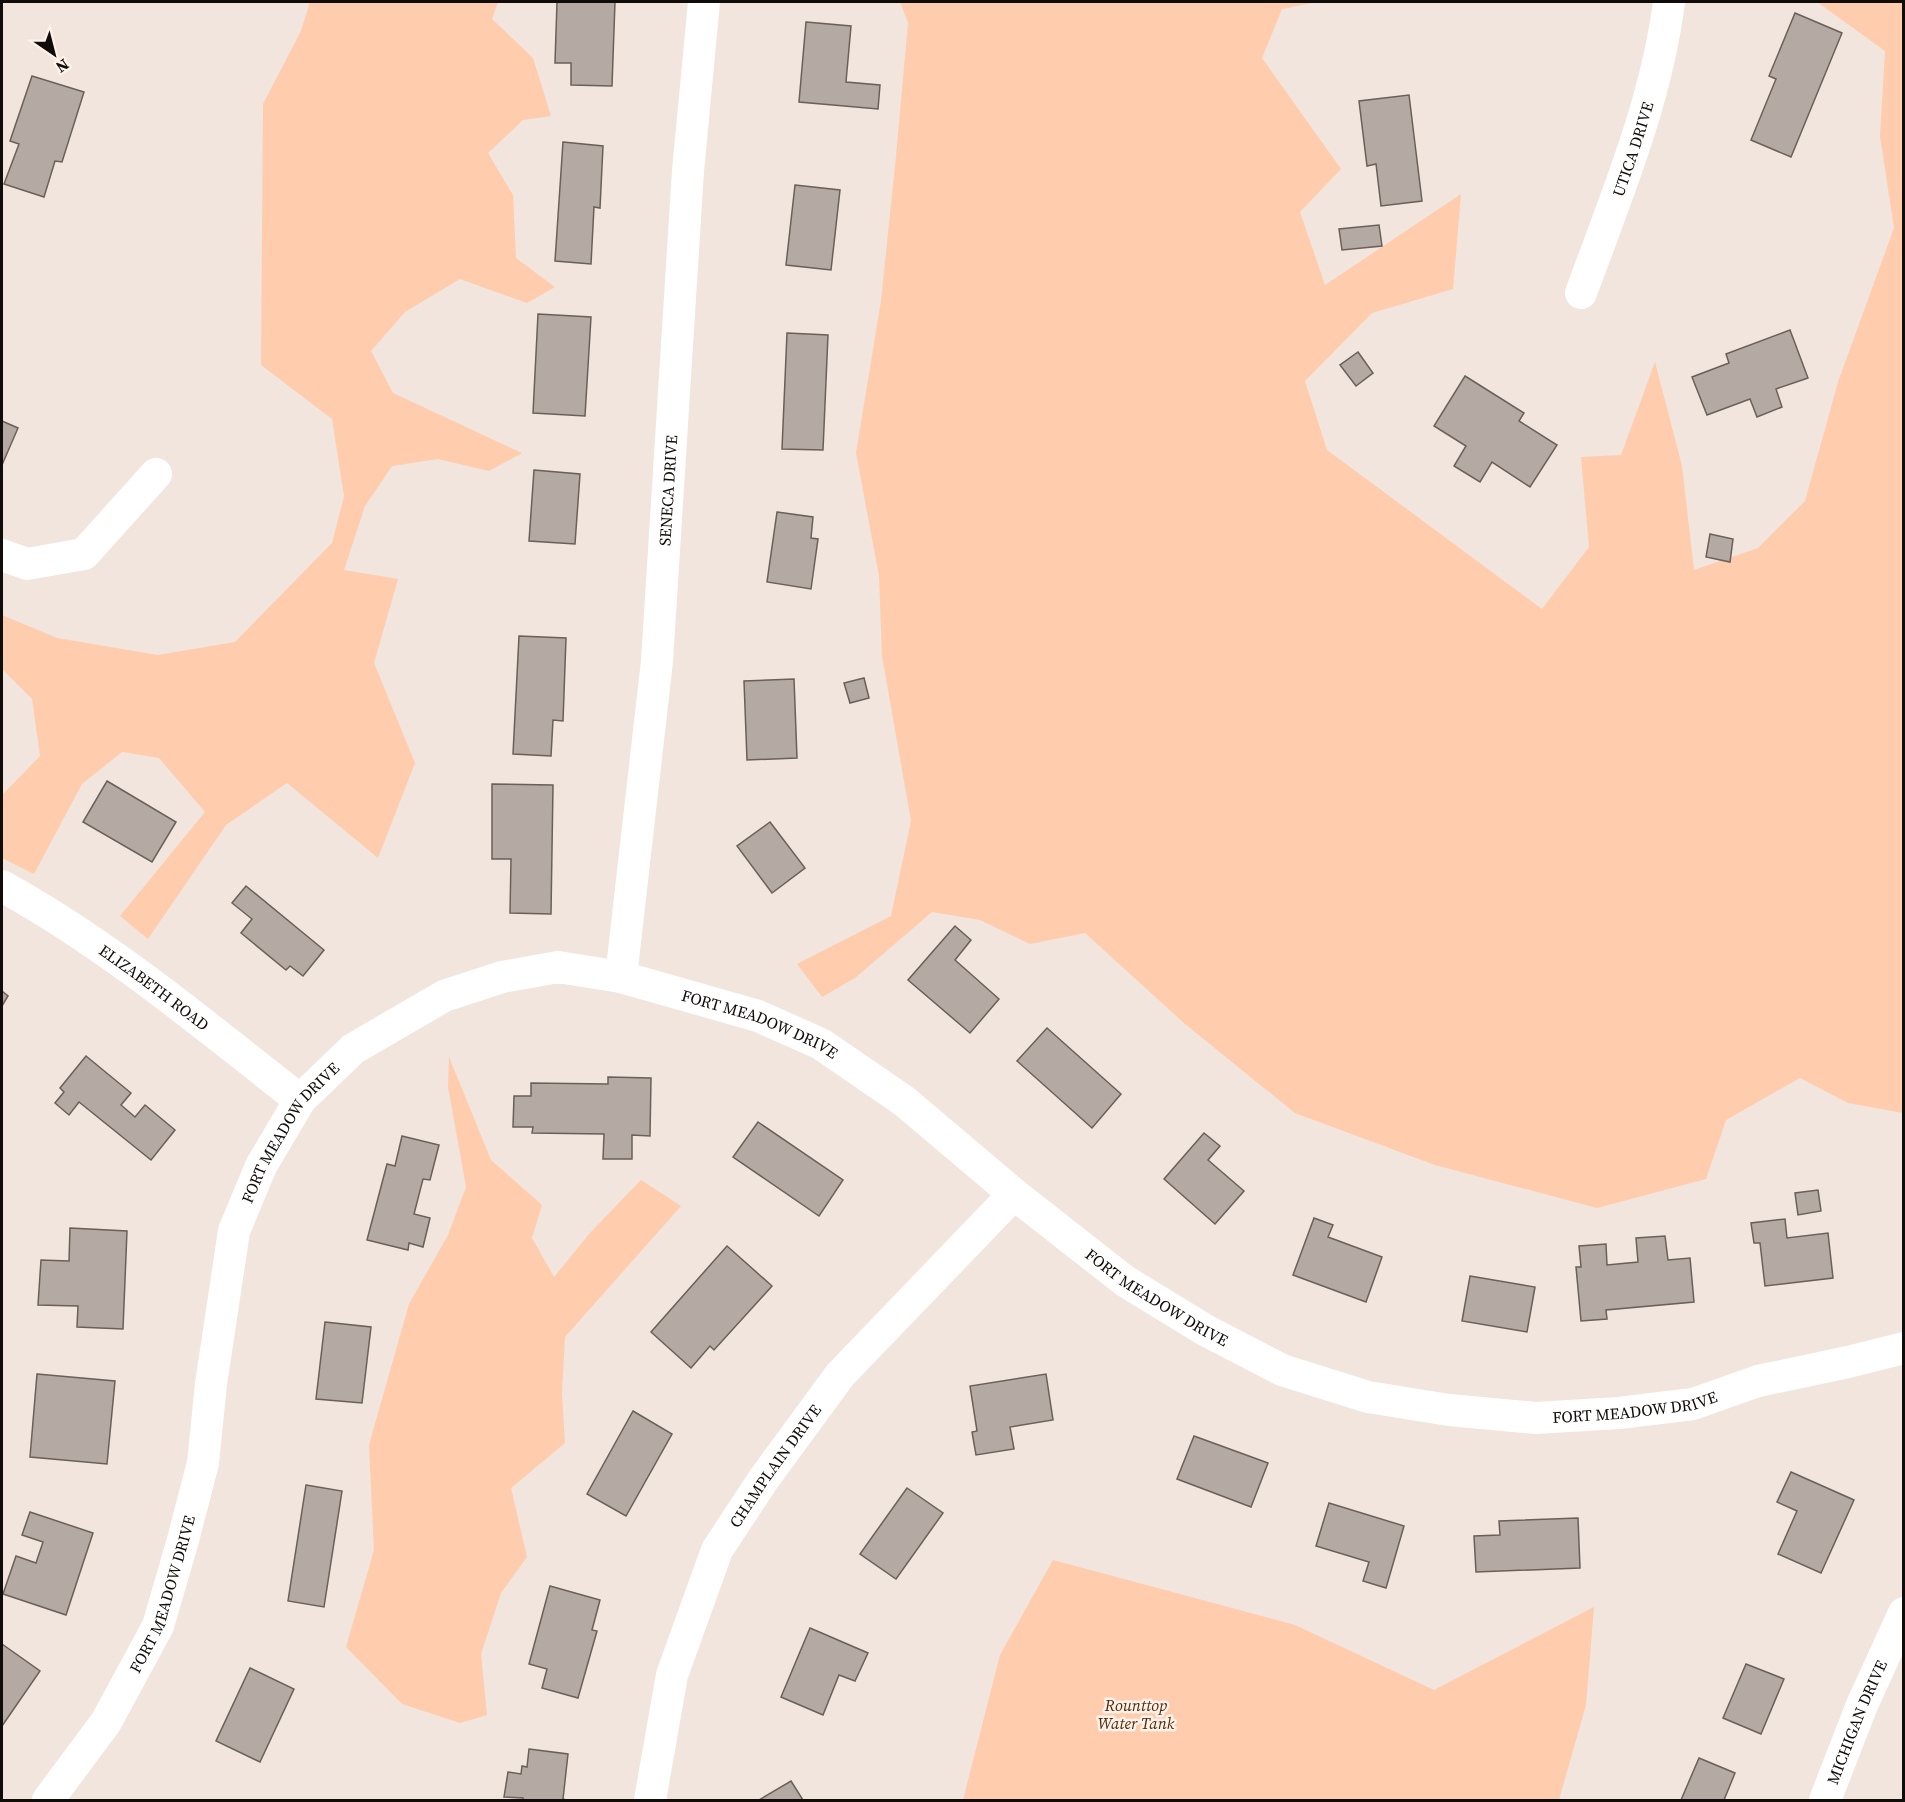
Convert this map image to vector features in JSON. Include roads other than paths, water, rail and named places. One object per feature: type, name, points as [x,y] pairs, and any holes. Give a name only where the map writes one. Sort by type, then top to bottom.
[{"type":"street","name":"SENECA DRIVE","points":[[621,977],[657,661],[688,171],[704,2]]},
{"type":"street","name":"UTICA DRIVE","points":[[1581,293],[1642,127],[1664,43],[1669,2]]},
{"type":"street","points":[[2,555],[27,564],[84,554],[156,474]]},
{"type":"street","name":"ELIZABETH ROAD","points":[[2,886],[42,909],[159,990],[300,1100]]},
{"type":"street","name":"FORT MEADOW DRIVE","points":[[48,1800],[106,1722],[158,1626],[203,1463],[234,1231],[261,1166],[300,1100],[353,1049],[444,996],[502,977],[558,967],[621,977],[758,1016],[821,1044],[904,1101],[1014,1194],[1125,1281],[1205,1330],[1282,1370],[1368,1398],[1449,1410],[1536,1418],[1619,1413],[1693,1404],[1758,1382],[1904,1348]]},
{"type":"street","name":"CHAMPLAIN DRIVE","points":[[650,1800],[672,1675],[717,1551],[763,1480],[840,1375],[1014,1194]]},
{"type":"street","name":"MICHIGAN DRIVE","points":[[1825,1800],[1862,1706],[1904,1613]]},
{"type":"park label","name":"Rounttop Water Tank","points":[[1136,1714]]}]
